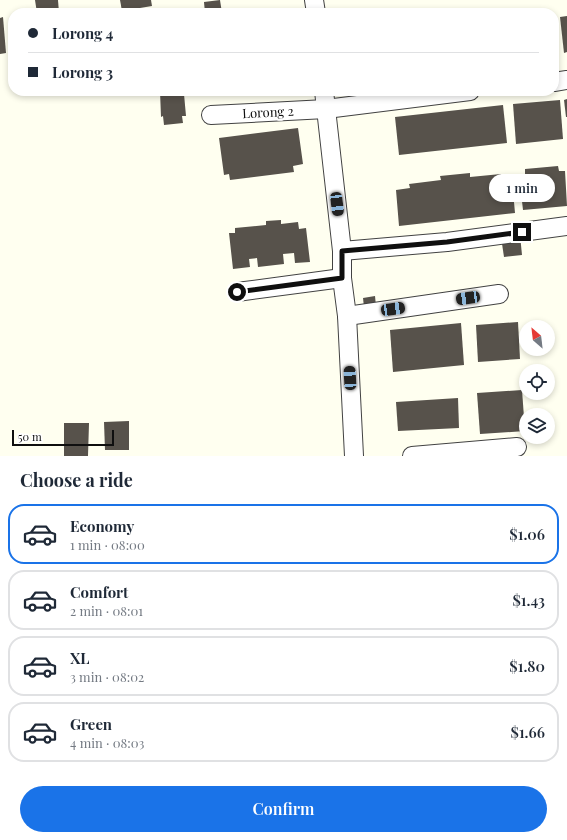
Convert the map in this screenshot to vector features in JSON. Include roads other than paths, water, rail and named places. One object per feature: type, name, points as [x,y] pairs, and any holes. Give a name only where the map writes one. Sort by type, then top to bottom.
[{"type":"street","points":[[325,96],[342,251],[342,278],[347,316],[354,456]]},
{"type":"street","name":"Lorong 2","points":[[211,115],[326,109],[430,96]]},
{"type":"street","points":[[342,251],[447,242],[567,226]]},
{"type":"street","points":[[237,292],[342,278]]},
{"type":"street","points":[[347,316],[499,294]]},
{"type":"street","points":[[412,456],[517,447]]}]
